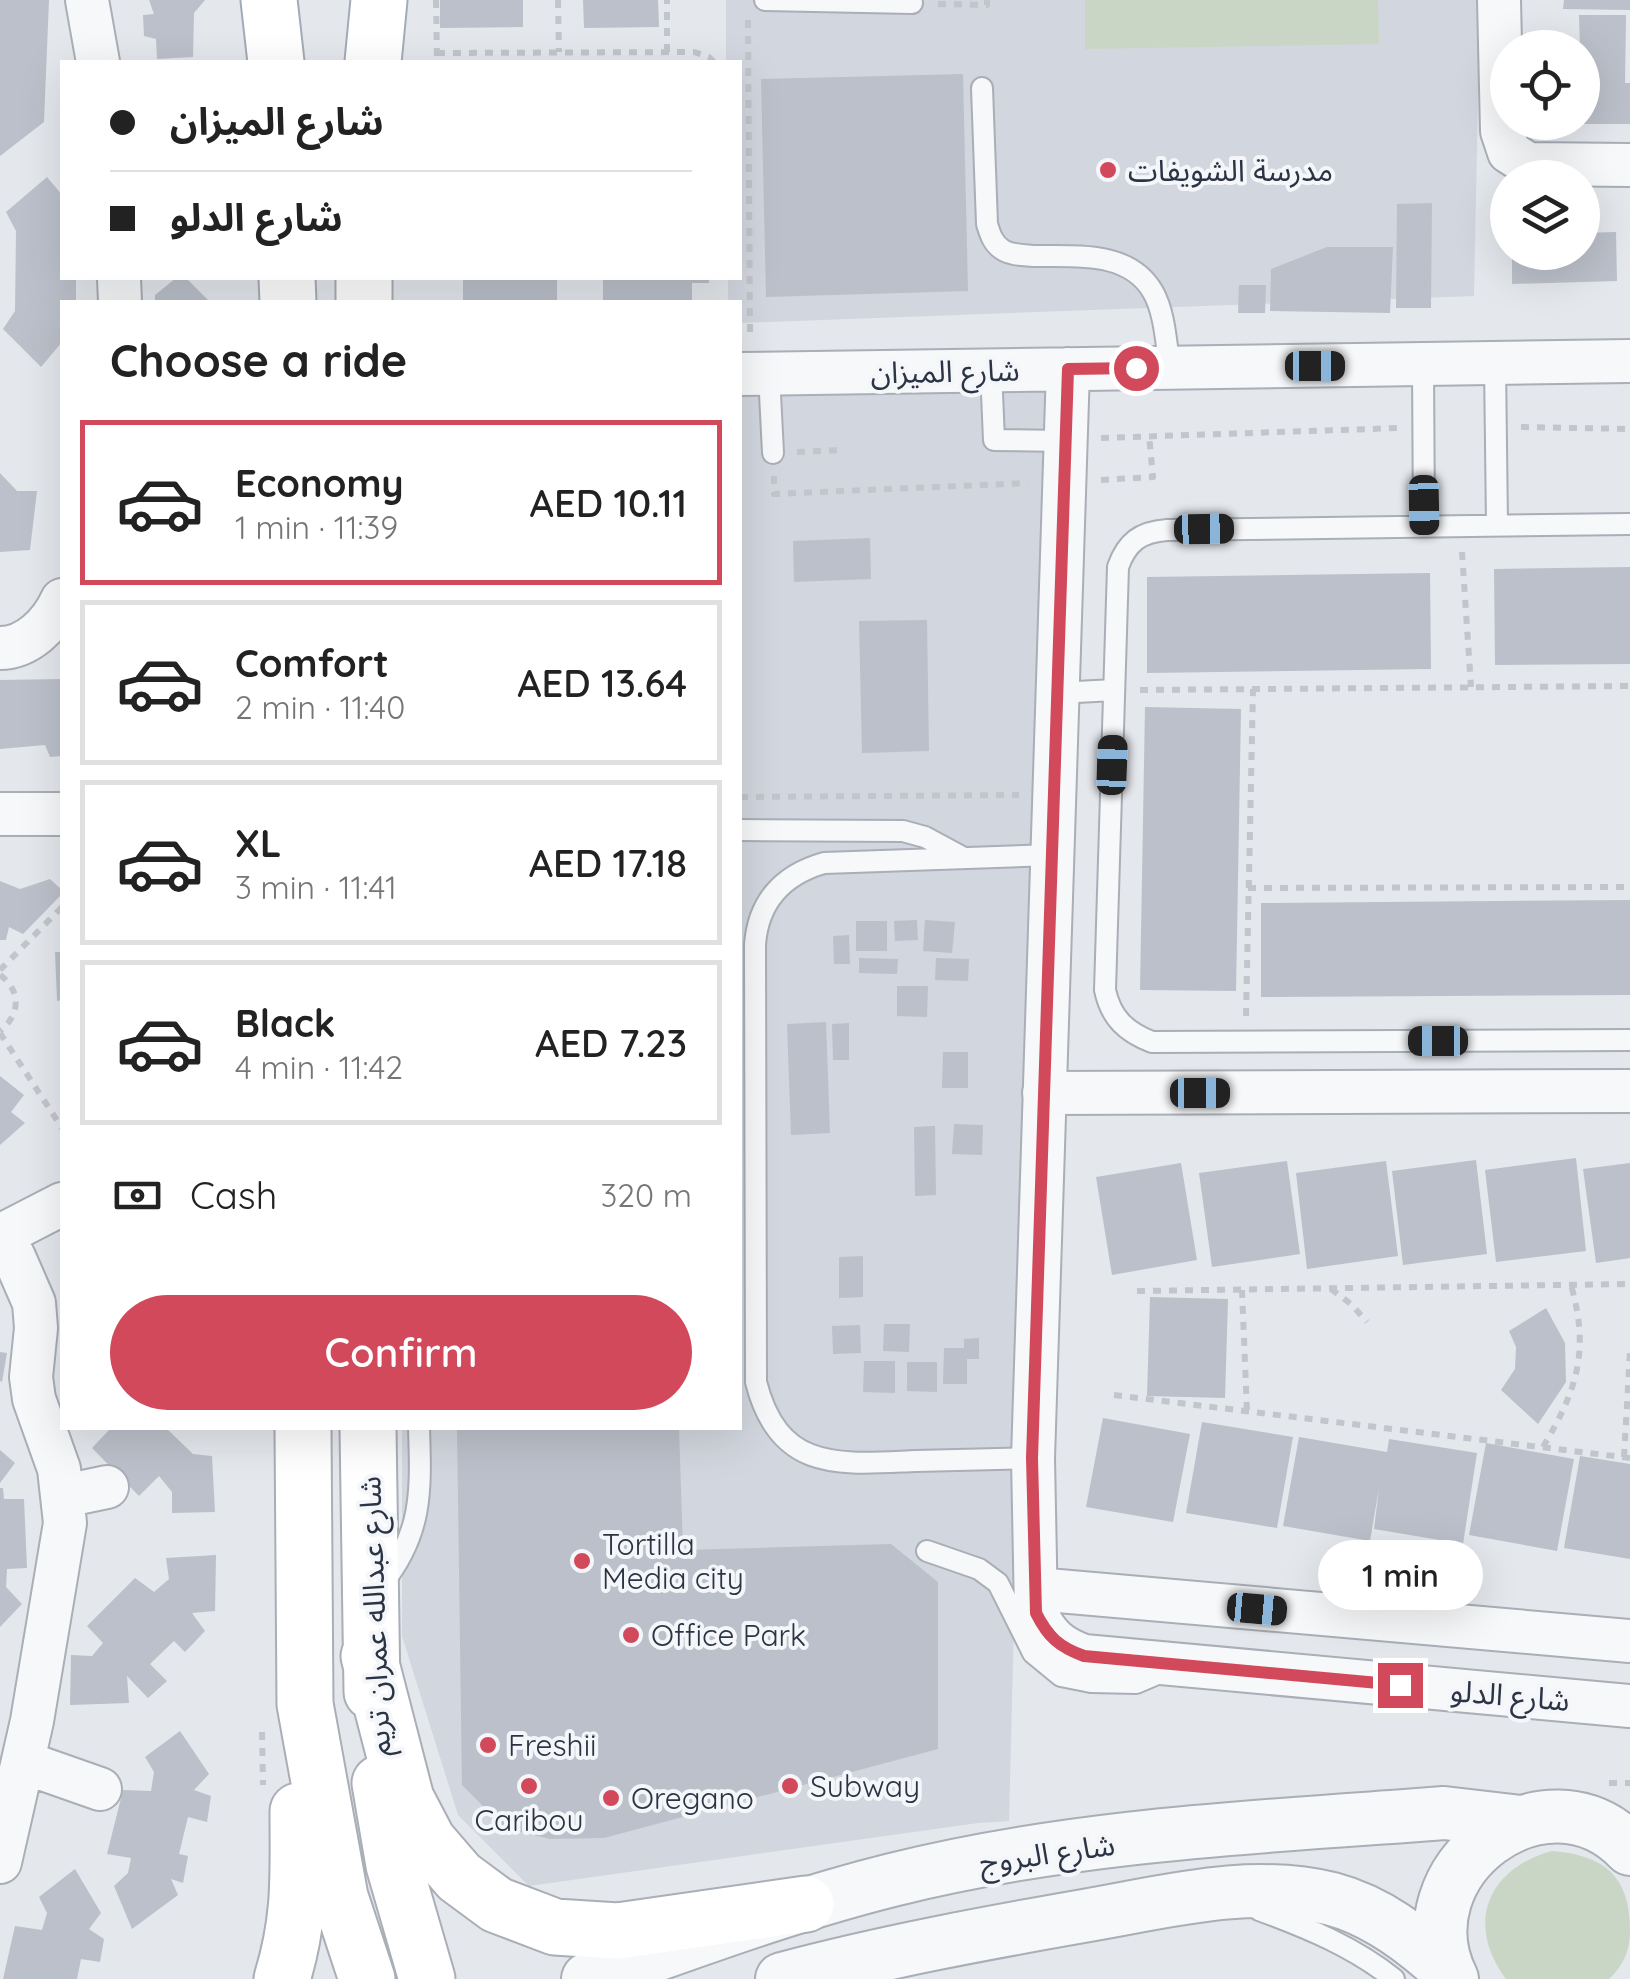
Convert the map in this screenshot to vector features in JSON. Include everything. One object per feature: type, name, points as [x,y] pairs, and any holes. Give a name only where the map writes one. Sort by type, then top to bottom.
[{"type":"main road","points":[[269,0],[276,60]]},
{"type":"main road","points":[[286,0],[286,60]]},
{"type":"main road","points":[[358,0],[360,60]]},
{"type":"main road","points":[[373,60],[379,0]]},
{"type":"main road","points":[[282,1979],[299,1899],[298,1806],[305,1704],[304,1430]]},
{"type":"main road","name":"شارع عبدالله عمران تريم","points":[[368,1430],[369,1656],[380,1780],[394,1865],[428,1979]]},
{"type":"main road","points":[[369,1656],[406,1798],[428,1841],[459,1877],[498,1905],[556,1928],[618,1931],[806,1904]]},
{"type":"main road","points":[[305,1704],[340,1897],[367,1979]]},
{"type":"street","points":[[87,0],[98,60]]},
{"type":"street","points":[[1499,0],[1502,131],[1509,152],[1528,164],[1630,165]]},
{"type":"street","name":"شارع الميزان","points":[[753,374],[1630,361]]},
{"type":"street","name":"شارع الدلو","points":[[1068,369],[1032,1458],[1036,1613],[1046,1633],[1063,1648],[1084,1656],[1630,1706]]},
{"type":"street","points":[[0,648],[14,648],[39,632],[60,603]]},
{"type":"street","points":[[0,814],[60,814]]},
{"type":"street","points":[[1044,1093],[1630,1091]]},
{"type":"street","points":[[0,1862],[18,1741],[66,1523],[59,1469],[34,1400],[34,1303],[20,1268],[0,1238],[60,1205]]},
{"type":"street","points":[[64,1496],[107,1487]]},
{"type":"street","points":[[1036,1590],[1630,1641]]},
{"type":"street","points":[[18,1741],[100,1789]]},
{"type":"street","name":"شارع البروج","points":[[588,1979],[806,1904],[930,1872],[1076,1846],[1274,1825],[1444,1814],[1521,1822],[1542,1818],[1608,1821]]},
{"type":"street","points":[[1608,1821],[1630,1850]]},
{"type":"street","points":[[1450,1975],[1441,1935],[1445,1898],[1462,1865],[1488,1838],[1521,1822]]},
{"type":"street","points":[[820,1975],[940,1954],[1215,1893],[1276,1890],[1334,1900],[1389,1923],[1420,1945],[1450,1975]]},
{"type":"lane","points":[[765,0],[912,2]]},
{"type":"lane","points":[[982,88],[987,224],[992,240],[1004,251],[1020,255],[1120,262],[1141,276],[1155,294],[1170,368]]},
{"type":"lane","points":[[1495,364],[1497,526]]},
{"type":"lane","points":[[1423,366],[1424,526]]},
{"type":"lane","points":[[991,370],[994,440],[1065,461]]},
{"type":"lane","points":[[753,374],[773,452]]},
{"type":"lane","points":[[1630,524],[1167,530],[1150,531],[1135,539],[1124,551],[1118,568],[1104,990],[1108,1004],[1126,1029],[1152,1042],[1630,1040]]},
{"type":"lane","points":[[1058,693],[1114,690]]},
{"type":"lane","points":[[742,830],[902,831],[945,846],[964,858]]},
{"type":"lane","points":[[1032,1458],[838,1464],[818,1459],[783,1437],[761,1402],[756,1382],[755,946],[756,926],[774,891],[788,878],[824,863],[1052,855]]},
{"type":"lane","points":[[369,1601],[399,1563],[413,1531],[421,1496],[420,1430]]},
{"type":"lane","points":[[927,1552],[978,1569],[998,1583],[1034,1653],[1061,1676],[1136,1684],[1171,1664]]},
{"type":"lane","points":[[1215,1893],[1319,1933],[1368,1958],[1394,1979]]},
{"type":"path","points":[[436,0],[437,58],[559,52],[694,52],[712,60]]},
{"type":"path","points":[[558,0],[559,52]]},
{"type":"path","points":[[667,0],[667,52]]},
{"type":"path","points":[[912,2],[987,5],[987,0]]},
{"type":"path","points":[[748,20],[753,374]]},
{"type":"path","points":[[841,450],[773,452],[774,494],[922,486],[1065,461],[1148,435],[1424,427]]},
{"type":"path","points":[[1497,427],[1630,429]]},
{"type":"path","points":[[1065,461],[1152,476],[1148,435]]},
{"type":"path","points":[[1460,526],[1471,687]]},
{"type":"path","points":[[1114,690],[1630,686]]},
{"type":"path","points":[[1245,1042],[1253,689]]},
{"type":"path","points":[[742,797],[1054,795]]},
{"type":"path","points":[[1248,888],[1630,887]]},
{"type":"path","points":[[60,909],[0,973],[16,995],[16,1010],[0,1032],[60,1125]]},
{"type":"path","points":[[1543,1448],[1567,1405],[1580,1364],[1582,1337],[1571,1284]]},
{"type":"path","points":[[1138,1291],[1630,1284]]},
{"type":"path","points":[[1330,1288],[1366,1322]]},
{"type":"path","points":[[1242,1290],[1248,1412]]},
{"type":"path","points":[[1114,1395],[1627,1458],[1630,1352]]},
{"type":"shaded area","name":"مدرسة الشويفات","points":[[726,0],[1480,0],[1474,296],[742,323],[742,300],[728,300],[728,280],[742,280],[742,60],[726,60]]},
{"type":"shaded area","points":[[1045,391],[1009,1821],[529,1886],[458,1815],[402,1636],[402,1430],[742,1430],[742,397]]},
{"type":"green space","points":[[1085,0],[1378,0],[1379,44],[1085,49]]},
{"type":"green space","points":[[1552,1851],[1586,1857],[1600,1864],[1619,1882],[1625,1895],[1629,1944],[1622,1963],[1609,1979],[1506,1979],[1494,1958],[1485,1919],[1489,1901],[1512,1871]]},
{"type":"building","points":[[0,0],[49,0],[44,122],[0,156]]},
{"type":"building","points":[[149,0],[205,0],[194,13],[193,57],[157,59],[156,39],[144,36],[143,15],[154,14]]},
{"type":"building","points":[[440,0],[523,0],[523,27],[440,28]]},
{"type":"building","points":[[583,0],[658,0],[659,27],[584,28]]},
{"type":"building","points":[[1564,0],[1630,0],[1630,10],[1563,9]]},
{"type":"building","points":[[1579,15],[1626,15],[1625,83],[1630,83],[1630,124],[1600,124],[1600,30],[1579,30]]},
{"type":"building","points":[[963,74],[968,291],[766,297],[761,79]]},
{"type":"building","points":[[47,177],[60,193],[60,280],[76,280],[76,300],[60,300],[60,344],[41,367],[3,329],[15,311],[16,231],[6,212]]},
{"type":"building","points":[[1432,203],[1431,308],[1396,308],[1397,204]]},
{"type":"building","points":[[1600,232],[1616,232],[1617,281],[1512,284],[1512,270],[1600,270]]},
{"type":"building","points":[[1327,247],[1393,247],[1390,313],[1270,311],[1271,269]]},
{"type":"building","points":[[174,280],[188,280],[208,300],[155,300],[155,295]]},
{"type":"building","points":[[463,280],[557,280],[557,300],[463,300]]},
{"type":"building","points":[[603,280],[709,280],[692,283],[692,300],[603,300]]},
{"type":"building","points":[[1239,285],[1266,285],[1265,313],[1238,313]]},
{"type":"building","points":[[0,473],[17,491],[37,491],[30,550],[0,552]]},
{"type":"building","points":[[870,538],[871,579],[794,582],[793,541]]},
{"type":"building","points":[[1630,567],[1630,664],[1495,665],[1494,569]]},
{"type":"building","points":[[1430,573],[1431,669],[1147,673],[1147,577]]},
{"type":"building","points":[[927,620],[929,751],[862,753],[859,621]]},
{"type":"building","points":[[60,679],[60,756],[50,757],[45,745],[0,749],[0,680]]},
{"type":"building","points":[[1145,707],[1241,709],[1236,991],[1140,990]]},
{"type":"building","points":[[50,879],[60,888],[60,896],[23,934],[9,927],[6,940],[0,940],[0,881],[20,889]]},
{"type":"building","points":[[1630,900],[1630,995],[1261,997],[1261,903]]},
{"type":"building","points":[[917,920],[918,940],[895,941],[894,921]]},
{"type":"building","points":[[925,920],[955,922],[952,953],[923,951]]},
{"type":"building","points":[[856,921],[887,921],[887,951],[856,951]]},
{"type":"building","points":[[849,935],[850,964],[834,964],[833,936]]},
{"type":"building","points":[[55,952],[60,952],[60,1000],[57,1001]]},
{"type":"building","points":[[859,958],[898,959],[897,974],[859,973]]},
{"type":"building","points":[[936,958],[969,959],[968,981],[935,980]]},
{"type":"building","points":[[897,986],[928,986],[927,1017],[897,1016]]},
{"type":"building","points":[[826,1022],[830,1133],[791,1135],[787,1024]]},
{"type":"building","points":[[849,1023],[849,1060],[833,1060],[832,1024]]},
{"type":"building","points":[[943,1052],[968,1052],[968,1088],[942,1088]]},
{"type":"building","points":[[0,1076],[24,1095],[11,1112],[25,1123],[0,1145]]},
{"type":"building","points":[[954,1124],[983,1125],[982,1155],[952,1154]]},
{"type":"building","points":[[935,1126],[936,1195],[915,1196],[914,1127]]},
{"type":"building","points":[[1576,1158],[1586,1251],[1496,1262],[1485,1170]]},
{"type":"building","points":[[1476,1160],[1487,1254],[1403,1265],[1392,1171]]},
{"type":"building","points":[[1287,1161],[1300,1254],[1212,1267],[1199,1173]]},
{"type":"building","points":[[1386,1161],[1398,1256],[1307,1269],[1296,1173]]},
{"type":"building","points":[[1181,1163],[1197,1260],[1112,1275],[1096,1177]]},
{"type":"building","points":[[1630,1163],[1630,1258],[1596,1263],[1583,1169]]},
{"type":"building","points":[[863,1256],[863,1297],[839,1298],[839,1257]]},
{"type":"building","points":[[1150,1297],[1228,1299],[1225,1398],[1147,1396]]},
{"type":"building","points":[[1546,1308],[1565,1343],[1566,1382],[1538,1424],[1501,1390],[1515,1369],[1516,1347],[1509,1331]]},
{"type":"building","points":[[884,1324],[910,1324],[909,1352],[883,1351]]},
{"type":"building","points":[[860,1325],[861,1353],[833,1354],[832,1326]]},
{"type":"building","points":[[979,1338],[979,1359],[967,1359],[967,1384],[943,1384],[944,1348],[964,1348],[964,1339]]},
{"type":"building","points":[[0,1352],[7,1353],[2,1382],[0,1381]]},
{"type":"building","points":[[864,1361],[895,1361],[895,1393],[863,1392]]},
{"type":"building","points":[[907,1362],[937,1362],[937,1392],[907,1391]]},
{"type":"building","points":[[1103,1418],[1190,1434],[1173,1522],[1086,1507]]},
{"type":"building","points":[[1202,1422],[1293,1437],[1277,1528],[1186,1513]]},
{"type":"building","points":[[109,1430],[168,1430],[193,1454],[212,1456],[215,1512],[172,1513],[172,1492],[159,1476],[139,1496],[92,1448]]},
{"type":"building","name":"Office Park","points":[[457,1430],[679,1430],[683,1550],[891,1544],[938,1582],[938,1749],[604,1838],[550,1839],[505,1828],[462,1785]]},
{"type":"building","points":[[1299,1437],[1387,1452],[1389,1439],[1477,1453],[1463,1544],[1374,1529],[1379,1488],[1370,1541],[1283,1526]]},
{"type":"building","points":[[1486,1443],[1574,1459],[1557,1551],[1469,1535]]},
{"type":"building","points":[[0,1450],[15,1463],[0,1483]]},
{"type":"building","points":[[1580,1456],[1630,1464],[1630,1559],[1564,1548]]},
{"type":"building","points":[[0,1488],[4,1499],[24,1499],[27,1568],[7,1569],[6,1587],[22,1604],[0,1627]]},
{"type":"building","points":[[216,1555],[215,1611],[192,1613],[205,1631],[185,1652],[174,1641],[150,1664],[167,1681],[148,1698],[127,1676],[129,1703],[70,1705],[71,1655],[92,1656],[103,1643],[87,1626],[135,1578],[154,1592],[169,1579],[166,1558]]},
{"type":"building","points":[[180,1731],[209,1774],[194,1790],[211,1796],[207,1822],[188,1817],[179,1854],[188,1856],[183,1883],[171,1879],[178,1895],[132,1929],[114,1886],[128,1873],[131,1858],[107,1854],[123,1790],[151,1791],[154,1772],[145,1757]]},
{"type":"building","points":[[75,1869],[101,1913],[89,1929],[104,1939],[100,1962],[81,1959],[77,1979],[3,1979],[15,1926],[42,1930],[47,1913],[39,1897]]},
{"type":"place","name":"مدرسة الشويفات","points":[[1108,170]]},
{"type":"place","name":"Tortilla Media city","points":[[582,1561]]},
{"type":"place","name":"Office Park","points":[[631,1635]]},
{"type":"place","name":"Freshii","points":[[488,1745]]},
{"type":"place","name":"Caribou","points":[[529,1786]]},
{"type":"place","name":"Subway","points":[[790,1786]]},
{"type":"place","name":"Oregano","points":[[611,1798]]},
{"type":"route","points":[[1136,368],[1068,369],[1032,1458],[1036,1613],[1046,1633],[1063,1648],[1084,1656],[1400,1685]]}]
